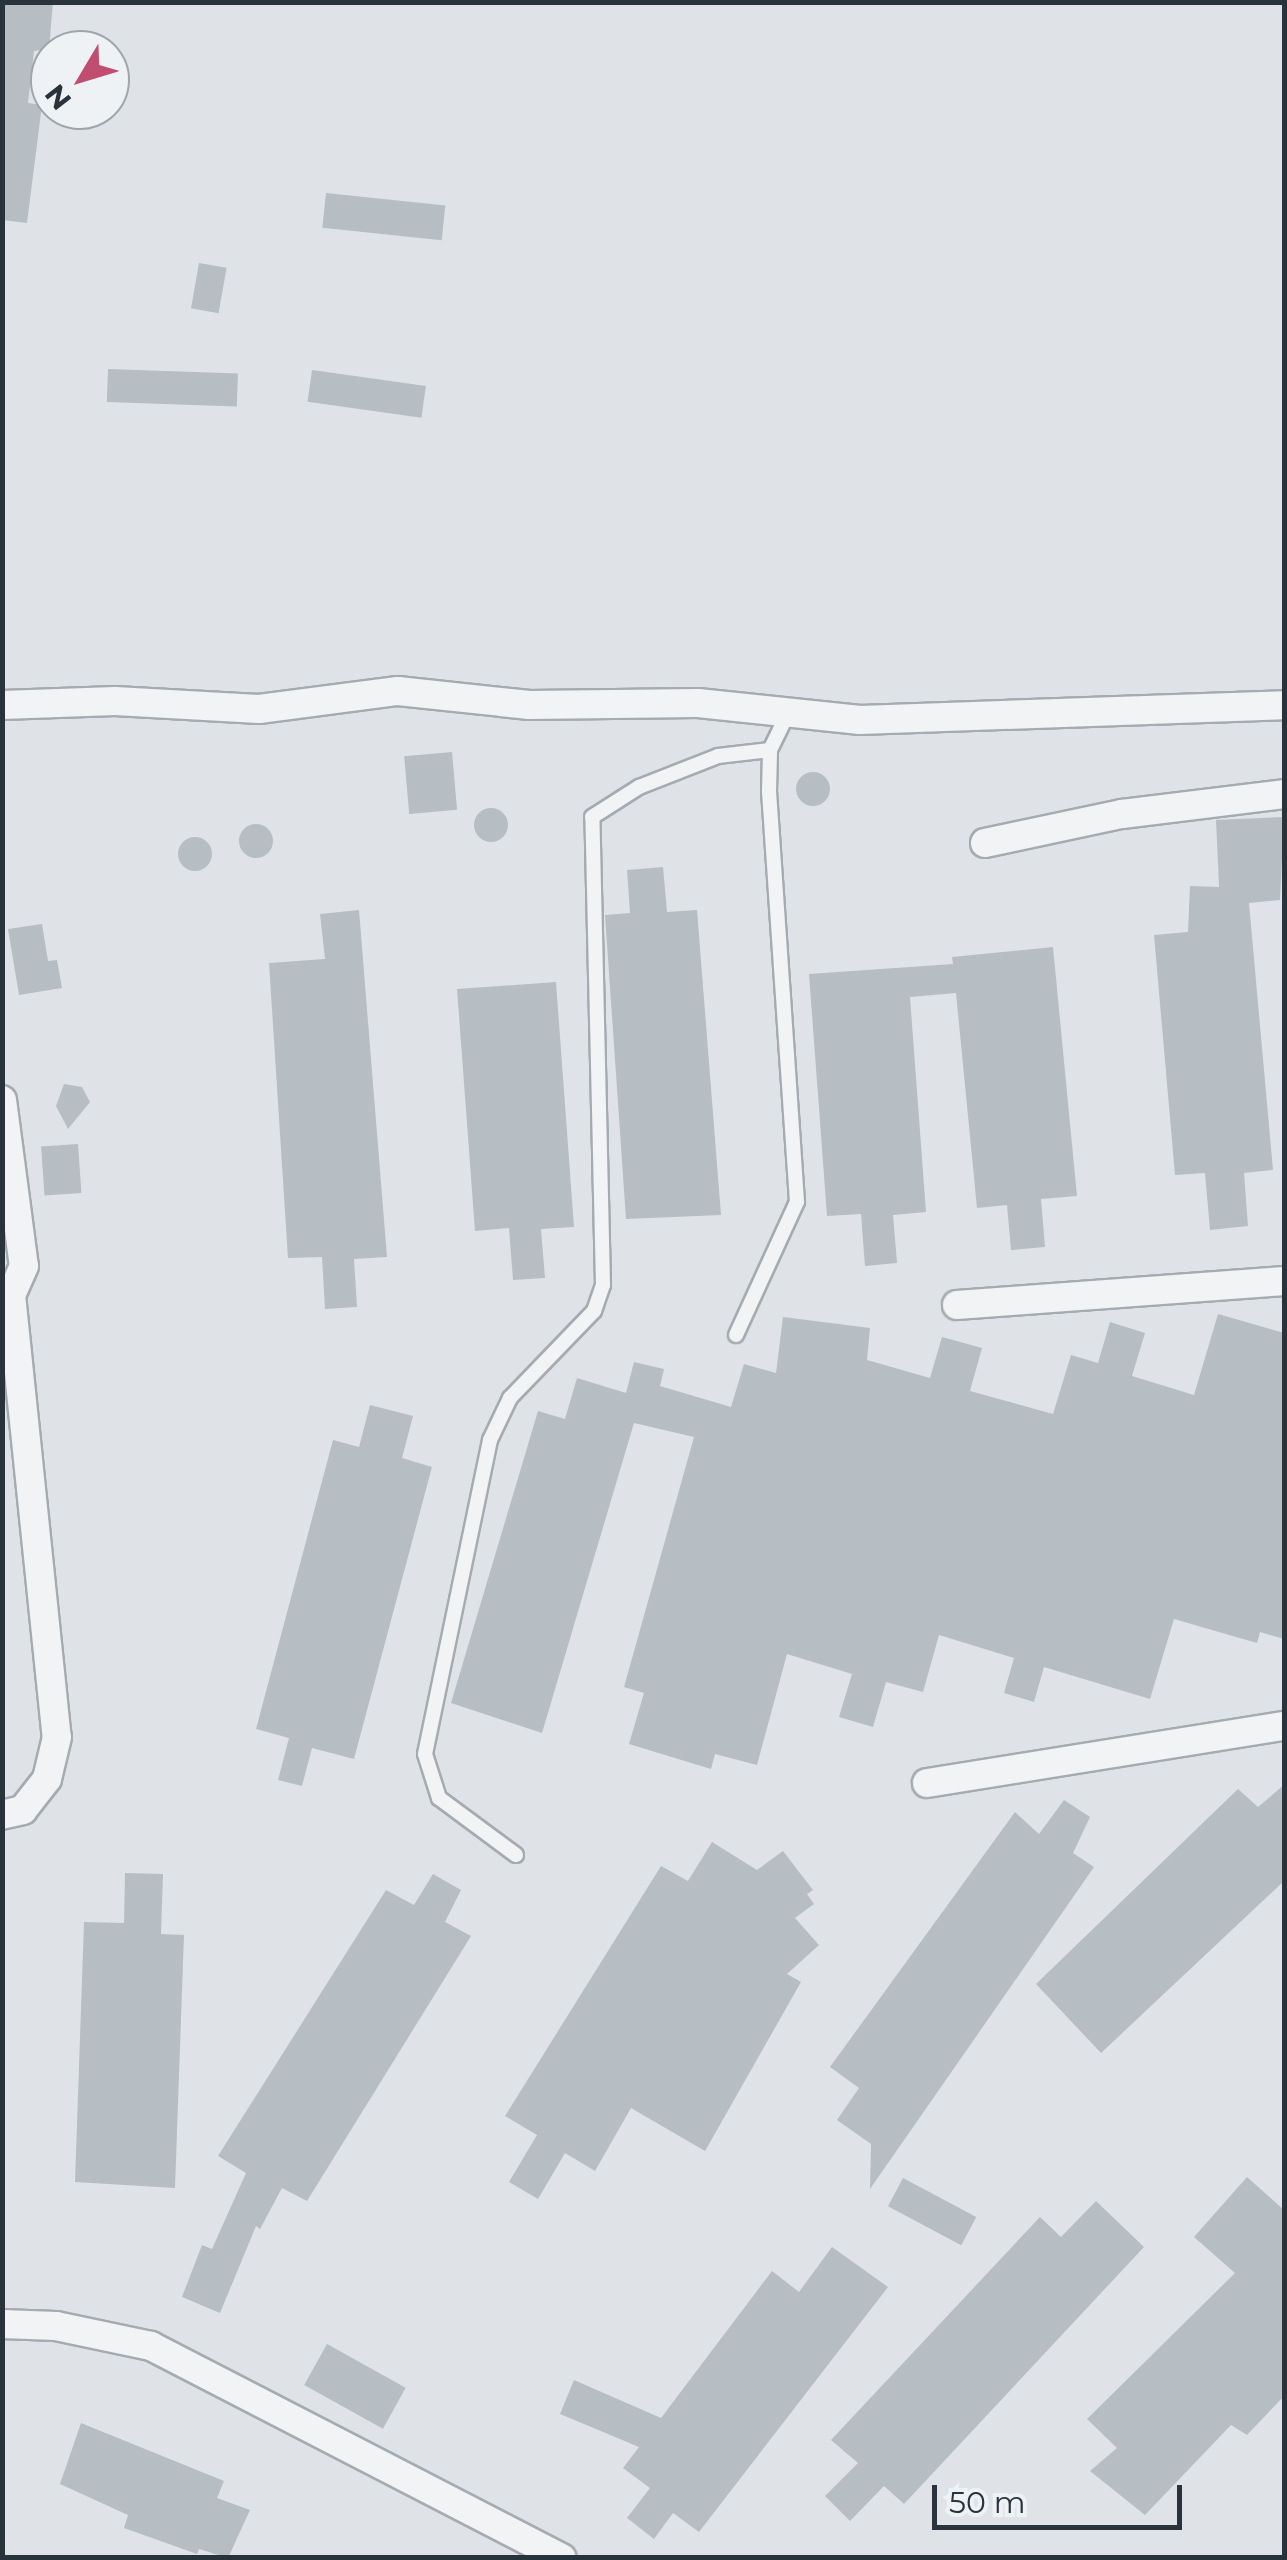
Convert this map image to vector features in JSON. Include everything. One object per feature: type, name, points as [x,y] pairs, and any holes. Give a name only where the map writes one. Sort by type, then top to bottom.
[{"type":"street","points":[[2,705],[115,702],[258,709],[398,691],[528,704],[698,703],[860,720],[1284,705]]},
{"type":"street","points":[[985,843],[1122,814],[1284,794]]},
{"type":"street","points":[[2,1100],[24,1266],[11,1295],[12,1313],[56,1737],[47,1779],[23,1810],[2,1815]]},
{"type":"street","points":[[957,1305],[1284,1280]]},
{"type":"street","points":[[927,1783],[1284,1726]]},
{"type":"street","points":[[2,2324],[56,2326],[151,2346],[561,2558]]},
{"type":"lane","points":[[736,1336],[797,1202],[770,750],[787,714]]},
{"type":"lane","points":[[516,1854],[439,1798],[425,1754],[490,1440],[510,1398],[594,1311],[603,1285],[592,817],[639,787],[702,762],[770,750]]},
{"type":"building","points":[[2,2],[53,2],[51,30],[30,30],[30,130],[39,130],[27,223],[2,220]]},
{"type":"building","points":[[326,193],[445,206],[442,240],[322,228]]},
{"type":"building","points":[[199,263],[227,268],[219,313],[191,308]]},
{"type":"building","points":[[108,369],[238,374],[237,407],[107,402]]},
{"type":"building","points":[[312,370],[426,386],[421,418],[308,402]]},
{"type":"building","points":[[452,752],[457,810],[409,814],[404,756]]},
{"type":"building","points":[[813,772],[825,777],[830,789],[825,801],[813,806],[801,801],[796,789],[801,777]]},
{"type":"building","points":[[491,808],[503,813],[508,825],[503,837],[491,842],[479,837],[474,825],[479,813]]},
{"type":"building","points":[[1284,817],[1280,900],[1249,903],[1273,1170],[1244,1173],[1248,1226],[1210,1230],[1205,1173],[1175,1175],[1154,935],[1188,932],[1190,886],[1219,887],[1216,820]]},
{"type":"building","points":[[256,824],[268,829],[273,841],[268,853],[256,858],[244,853],[239,841],[244,829]]},
{"type":"building","points":[[195,837],[207,842],[212,854],[207,866],[195,871],[183,866],[178,854],[183,842]]},
{"type":"building","points":[[663,867],[667,912],[697,910],[721,1215],[626,1219],[605,915],[630,913],[627,870]]},
{"type":"building","points":[[359,910],[387,1257],[354,1259],[357,1307],[325,1309],[322,1257],[288,1258],[269,963],[325,959],[320,914]]},
{"type":"building","points":[[42,924],[48,961],[57,960],[62,988],[19,995],[8,929]]},
{"type":"building","points":[[1053,947],[1077,1196],[1041,1199],[1045,1247],[1011,1250],[1007,1205],[977,1208],[956,993],[910,997],[926,1212],[893,1215],[897,1263],[865,1266],[861,1214],[827,1216],[809,974],[953,964],[952,957]]},
{"type":"building","points":[[556,982],[574,1227],[541,1229],[545,1278],[513,1280],[509,1228],[475,1231],[457,989]]},
{"type":"building","points":[[64,1084],[82,1087],[90,1102],[68,1129],[56,1106]]},
{"type":"building","points":[[78,1144],[81,1193],[45,1195],[41,1147]]},
{"type":"building","points":[[1218,1314],[1284,1333],[1284,1639],[1260,1632],[1257,1643],[1174,1619],[1150,1699],[1044,1667],[1034,1702],[1004,1693],[1014,1658],[939,1635],[923,1692],[886,1682],[873,1727],[839,1717],[852,1674],[787,1654],[757,1765],[715,1754],[711,1769],[629,1744],[644,1693],[624,1687],[694,1437],[634,1423],[542,1733],[451,1703],[538,1411],[565,1419],[577,1378],[626,1393],[634,1362],[664,1369],[660,1386],[731,1407],[744,1364],[776,1373],[783,1317],[870,1328],[867,1360],[930,1378],[942,1337],[982,1348],[970,1391],[1053,1414],[1071,1355],[1098,1363],[1110,1322],[1145,1333],[1132,1376],[1194,1395]]},
{"type":"building","points":[[370,1405],[413,1416],[402,1458],[432,1467],[354,1759],[312,1748],[302,1786],[278,1780],[289,1738],[256,1729],[333,1440],[359,1447]]},
{"type":"building","points":[[1284,1785],[1284,1881],[1101,2053],[1036,1984],[1238,1789],[1258,1807]]},
{"type":"building","points":[[1064,1800],[1090,1817],[1073,1853],[1094,1867],[870,2189],[871,2144],[837,2120],[859,2088],[830,2067],[1015,1812],[1039,1834]]},
{"type":"building","points":[[712,1842],[757,1870],[783,1851],[813,1890],[807,1894],[814,1904],[795,1918],[819,1945],[787,1974],[801,1982],[705,2151],[631,2108],[595,2171],[565,2153],[538,2199],[509,2182],[537,2135],[505,2116],[661,1866],[688,1881]]},
{"type":"building","points":[[125,1873],[163,1874],[161,1934],[184,1935],[175,2188],[75,2182],[84,1922],[124,1923]]},
{"type":"building","points":[[433,1874],[461,1890],[445,1922],[471,1936],[307,2201],[282,2188],[260,2229],[256,2226],[220,2313],[182,2297],[202,2245],[212,2249],[246,2173],[218,2156],[386,1890],[414,1905]]},
{"type":"building","points":[[1247,2177],[1284,2210],[1284,2396],[1247,2435],[1231,2425],[1145,2515],[1090,2471],[1117,2448],[1087,2419],[1235,2273],[1194,2237]]},
{"type":"building","points":[[903,2178],[976,2217],[961,2245],[888,2206]]},
{"type":"building","points":[[1096,2201],[1144,2247],[904,2504],[884,2486],[850,2521],[825,2496],[858,2463],[831,2440],[1040,2217],[1061,2237]]},
{"type":"building","points":[[832,2247],[888,2287],[699,2532],[673,2513],[654,2539],[627,2518],[650,2488],[623,2468],[639,2447],[560,2414],[574,2380],[661,2418],[772,2271],[799,2292]]},
{"type":"building","points":[[327,2344],[406,2388],[383,2429],[304,2385]]},
{"type":"building","points":[[81,2423],[224,2481],[217,2498],[250,2510],[228,2558],[199,2549],[197,2554],[124,2528],[128,2515],[60,2484]]}]
